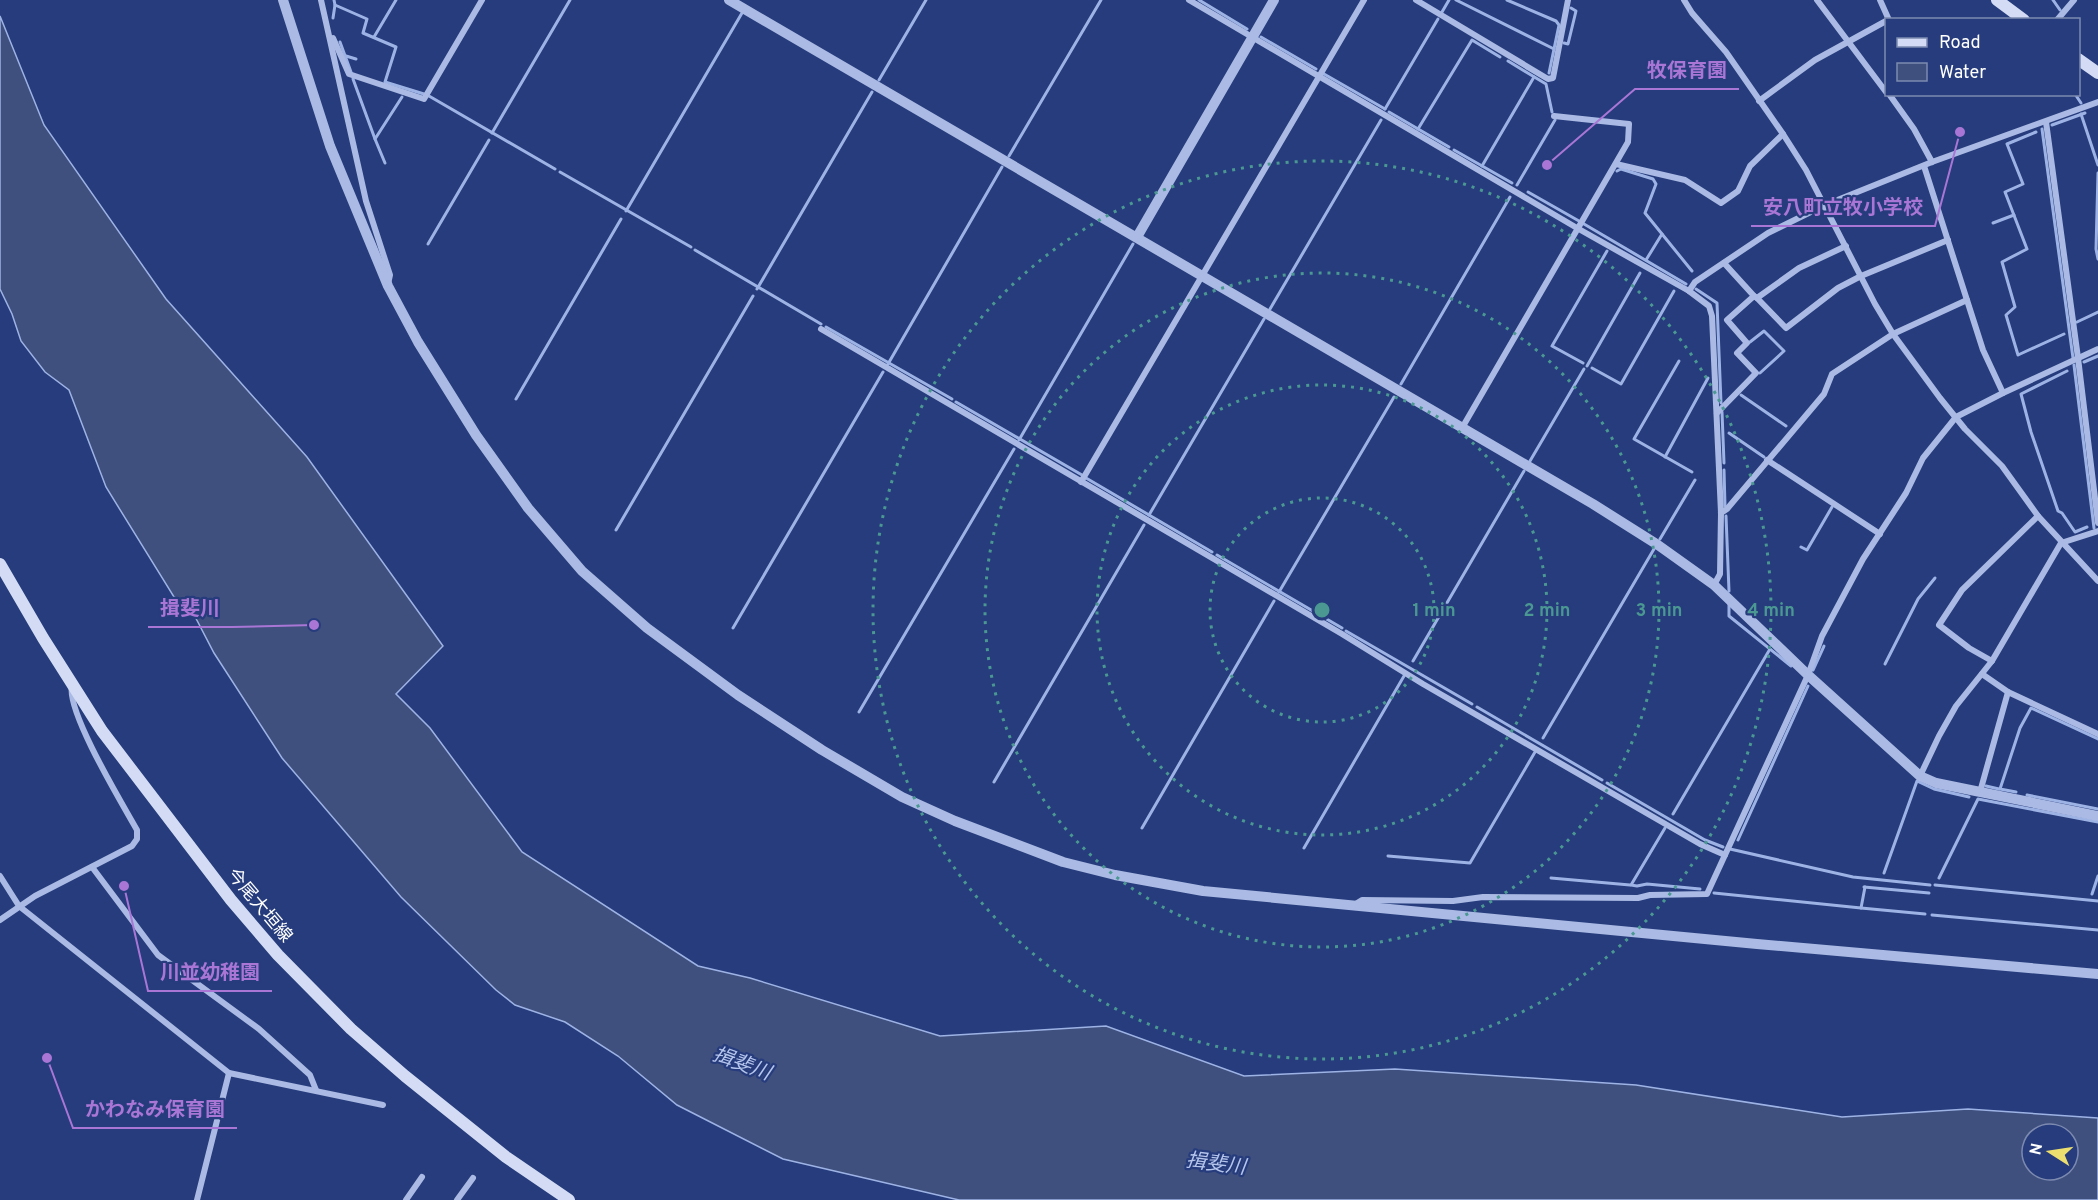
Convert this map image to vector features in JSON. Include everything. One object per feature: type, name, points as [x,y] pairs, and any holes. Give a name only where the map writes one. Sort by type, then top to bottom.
[{"type":"main road","points":[[1997,0],[2021,18]]},
{"type":"main road","points":[[2080,60],[2098,73]]},
{"type":"main road","name":"今尾大垣線","points":[[0,564],[43,638],[102,731],[231,900],[301,980],[378,1053],[446,1110],[569,1200]]},
{"type":"street","points":[[283,0],[330,146],[388,286],[418,342],[476,435],[528,508],[582,571],[657,635],[738,695],[822,750],[902,797],[955,821],[1063,862],[1115,875],[1203,891],[2098,974]]},
{"type":"street","points":[[321,0],[366,201],[390,275],[388,286]]},
{"type":"street","points":[[328,25],[349,74],[424,99],[483,0]]},
{"type":"street","points":[[729,0],[1658,544],[1714,585],[1808,675],[1920,776],[1936,783],[2098,816]]},
{"type":"street","points":[[1189,0],[1577,228],[1689,291],[1709,306],[1712,316],[1721,513],[1720,574],[1714,585]]},
{"type":"street","points":[[1137,237],[1274,0]]},
{"type":"street","points":[[1081,482],[1364,0]]},
{"type":"street","points":[[1416,0],[1548,79],[1553,78],[1568,0]]},
{"type":"street","points":[[1684,0],[1692,13],[1726,52],[1783,134],[1826,205],[1893,334],[1976,442],[2002,466],[2038,516],[2098,581]]},
{"type":"street","points":[[1816,0],[1885,89]]},
{"type":"street","points":[[1880,0],[1887,18]]},
{"type":"street","points":[[2059,18],[2074,0]]},
{"type":"street","points":[[1759,101],[1815,60],[1885,22]]},
{"type":"street","points":[[1890,96],[1914,129],[1932,162]]},
{"type":"street","points":[[1689,291],[1695,282],[1768,233],[1826,205],[1932,162],[2098,102]]},
{"type":"street","points":[[1462,428],[1628,142],[1629,124],[1554,116]]},
{"type":"street","points":[[2046,122],[2098,523]]},
{"type":"street","points":[[1616,164],[1685,180],[1721,203],[1737,191],[1750,166],[1783,134]]},
{"type":"street","points":[[1924,166],[1983,350],[2003,393]]},
{"type":"street","points":[[1724,263],[1786,328],[1838,288],[1948,240]]},
{"type":"street","points":[[1717,412],[1756,373],[1737,353],[1747,344],[1727,320],[1799,268],[1846,246]]},
{"type":"street","points":[[1721,513],[1727,509],[1824,394],[1832,374],[1893,334],[1967,300]]},
{"type":"street","points":[[821,329],[1690,839],[1725,855]]},
{"type":"street","points":[[1354,905],[1362,900],[1453,901],[1484,897],[1638,898],[1650,895],[1700,896],[1707,894],[1808,675],[1822,636],[1863,560],[1906,493],[1923,458],[1956,417],[2098,349]]},
{"type":"street","points":[[1767,460],[1880,534]]},
{"type":"street","points":[[1992,661],[1969,648],[1939,625],[1962,590],[2038,516]]},
{"type":"street","points":[[1920,776],[1956,706],[1992,661],[2061,543],[2098,531]]},
{"type":"street","points":[[1982,674],[2008,692],[2098,734]]},
{"type":"street","points":[[0,920],[19,906],[132,846],[137,839],[138,830],[78,717],[70,694],[72,684]]},
{"type":"street","points":[[1980,792],[2008,692]]},
{"type":"street","points":[[92,867],[158,955],[259,1029],[310,1075],[316,1090]]},
{"type":"street","points":[[0,876],[19,906],[229,1073],[383,1105]]},
{"type":"street","points":[[197,1200],[229,1073]]},
{"type":"street","points":[[406,1200],[422,1177]]},
{"type":"street","points":[[457,1200],[473,1178]]},
{"type":"water","name":"揖斐川","points":[[0,16],[44,125],[166,299],[307,457],[443,646],[396,694],[430,728],[522,852],[698,966],[750,978],[940,1036],[1106,1026],[1244,1076],[1395,1069],[1636,1085],[1842,1117],[1968,1109],[2098,1118],[2098,1200],[959,1200],[783,1159],[677,1105],[618,1056],[565,1022],[515,1005],[496,990],[401,897],[282,758],[214,653],[189,605],[174,597],[106,487],[69,390],[45,372],[21,341],[0,289]]},
{"type":"waterway","points":[[334,0],[335,5],[367,19],[363,33],[396,47],[385,82],[424,94]]},
{"type":"waterway","points":[[374,37],[396,0]]},
{"type":"waterway","points":[[492,133],[570,0]]},
{"type":"waterway","points":[[879,80],[926,0]]},
{"type":"waterway","points":[[1009,156],[1101,0]]},
{"type":"waterway","points":[[1199,0],[1247,29]]},
{"type":"waterway","points":[[1442,12],[1449,0]]},
{"type":"waterway","points":[[1456,0],[1554,49]]},
{"type":"waterway","points":[[1507,0],[1556,21],[1559,25],[1549,73]]},
{"type":"waterway","points":[[2053,0],[2060,10]]},
{"type":"waterway","points":[[333,18],[335,5]]},
{"type":"waterway","points":[[1564,43],[1568,44],[1576,11],[1571,8]]},
{"type":"waterway","points":[[626,211],[742,13]]},
{"type":"waterway","points":[[1385,109],[1438,19]]},
{"type":"waterway","points":[[1261,37],[1316,69]]},
{"type":"waterway","points":[[1418,129],[1472,40],[1500,57]]},
{"type":"waterway","points":[[340,42],[351,72]]},
{"type":"waterway","points":[[346,56],[356,59]]},
{"type":"waterway","points":[[1508,61],[1546,84],[1552,112]]},
{"type":"waterway","points":[[1324,74],[1385,109]]},
{"type":"waterway","points":[[1482,166],[1534,77]]},
{"type":"waterway","points":[[353,79],[375,139],[402,97]]},
{"type":"waterway","points":[[757,289],[872,92]]},
{"type":"waterway","points":[[429,96],[555,169]]},
{"type":"waterway","points":[[2076,96],[2081,103]]},
{"type":"waterway","points":[[1389,112],[1449,147]]},
{"type":"waterway","points":[[2052,125],[2085,113]]},
{"type":"waterway","points":[[2081,114],[2098,165]]},
{"type":"waterway","points":[[1270,309],[1381,120]]},
{"type":"waterway","points":[[1517,185],[1555,120]]},
{"type":"waterway","points":[[2042,129],[2073,358]]},
{"type":"waterway","points":[[2036,132],[2007,144],[2023,184],[2005,192],[2027,249],[2002,262],[2015,307],[2006,315],[2018,355],[2064,334]]},
{"type":"waterway","points":[[375,139],[385,163]]},
{"type":"waterway","points":[[428,244],[489,140]]},
{"type":"waterway","points":[[1454,150],[1512,183]]},
{"type":"waterway","points":[[888,364],[1002,167]]},
{"type":"waterway","points":[[1617,171],[1621,169],[1653,179],[1656,184],[1645,213],[1662,234],[1646,260]]},
{"type":"waterway","points":[[560,172],[691,247]]},
{"type":"waterway","points":[[2098,173],[2096,249],[2098,259]]},
{"type":"waterway","points":[[1528,192],[1579,221]]},
{"type":"waterway","points":[[1401,384],[1510,197]]},
{"type":"waterway","points":[[1993,223],[2014,215]]},
{"type":"waterway","points":[[516,399],[621,219]]},
{"type":"waterway","points":[[1584,224],[1686,284]]},
{"type":"waterway","points":[[1662,234],[1692,271]]},
{"type":"waterway","points":[[1019,440],[1133,244]]},
{"type":"waterway","points":[[695,250],[821,324]]},
{"type":"waterway","points":[[1583,363],[1552,346],[1607,251]]},
{"type":"waterway","points":[[1587,366],[1640,273]]},
{"type":"waterway","points":[[1696,289],[1717,303],[1721,403]]},
{"type":"waterway","points":[[1592,368],[1621,384],[1674,291]]},
{"type":"waterway","points":[[616,530],[753,296]]},
{"type":"waterway","points":[[2077,322],[2098,312]]},
{"type":"waterway","points":[[1149,515],[1264,319]]},
{"type":"waterway","points":[[826,327],[952,399]]},
{"type":"waterway","points":[[1750,342],[1764,331],[1784,351],[1760,373]]},
{"type":"waterway","points":[[2084,362],[2098,356]]},
{"type":"waterway","points":[[1679,361],[1634,439],[1692,472]]},
{"type":"waterway","points":[[2074,365],[2094,528]]},
{"type":"waterway","points":[[1530,461],[1584,369]]},
{"type":"waterway","points":[[2067,371],[2021,394],[2031,432],[2058,511],[2062,513],[2075,532],[2087,527]]},
{"type":"waterway","points":[[733,628],[883,372]]},
{"type":"waterway","points":[[1665,457],[1708,378]]},
{"type":"waterway","points":[[1741,395],[1786,426]]},
{"type":"waterway","points":[[1279,592],[1394,397]]},
{"type":"waterway","points":[[956,402],[1082,475]]},
{"type":"waterway","points":[[1722,412],[1724,463]]},
{"type":"waterway","points":[[1729,433],[1764,457]]},
{"type":"waterway","points":[[859,712],[1014,449]]},
{"type":"waterway","points":[[1724,470],[1725,506]]},
{"type":"waterway","points":[[1413,661],[1524,471]]},
{"type":"waterway","points":[[1086,478],[1212,552]]},
{"type":"waterway","points":[[1660,539],[1695,480]]},
{"type":"waterway","points":[[1801,547],[1807,550],[1832,507]]},
{"type":"waterway","points":[[1726,516],[1729,591]]},
{"type":"waterway","points":[[994,782],[1144,525]]},
{"type":"waterway","points":[[1543,738],[1654,549]]},
{"type":"waterway","points":[[1217,555],[1342,628]]},
{"type":"waterway","points":[[1885,664],[1918,599],[1935,578]]},
{"type":"waterway","points":[[1142,828],[1274,601]]},
{"type":"waterway","points":[[1729,604],[1729,616],[1791,666]]},
{"type":"waterway","points":[[1346,631],[1472,704]]},
{"type":"waterway","points":[[1813,670],[1824,646]]},
{"type":"waterway","points":[[1673,814],[1770,649]]},
{"type":"waterway","points":[[1304,848],[1404,676]]},
{"type":"waterway","points":[[1738,840],[1808,686]]},
{"type":"waterway","points":[[1477,707],[1602,780]]},
{"type":"waterway","points":[[2016,792],[2000,789],[2020,728],[2031,708],[2098,739]]},
{"type":"waterway","points":[[1388,856],[1470,863],[1535,752]]},
{"type":"waterway","points":[[1884,873],[1917,781],[1934,789],[1969,797]]},
{"type":"waterway","points":[[1607,783],[1705,840],[1723,847]]},
{"type":"waterway","points":[[1986,786],[1999,789]]},
{"type":"waterway","points":[[2027,795],[2098,809]]},
{"type":"waterway","points":[[1939,878],[1978,799],[2098,822]]},
{"type":"waterway","points":[[1665,828],[1631,885],[1647,884],[1700,889]]},
{"type":"waterway","points":[[1730,849],[1853,877],[1930,885]]},
{"type":"waterway","points":[[2092,894],[2098,876]]},
{"type":"waterway","points":[[1551,878],[1630,885]]},
{"type":"waterway","points":[[1935,885],[2098,901]]},
{"type":"waterway","points":[[1864,887],[1929,893]]},
{"type":"waterway","points":[[1714,893],[1861,908],[1865,887]]},
{"type":"waterway","points":[[1861,908],[1925,914]]},
{"type":"waterway","points":[[1932,915],[2098,930]]},
{"type":"place","name":"安八町立牧小学校","points":[[1960,132]]},
{"type":"place","name":"牧保育園","points":[[1547,165]]},
{"type":"place","name":"揖斐川","points":[[314,625]]},
{"type":"place","name":"川並幼稚園","points":[[124,886]]},
{"type":"place","name":"かわなみ保育園","points":[[47,1058]]}]
